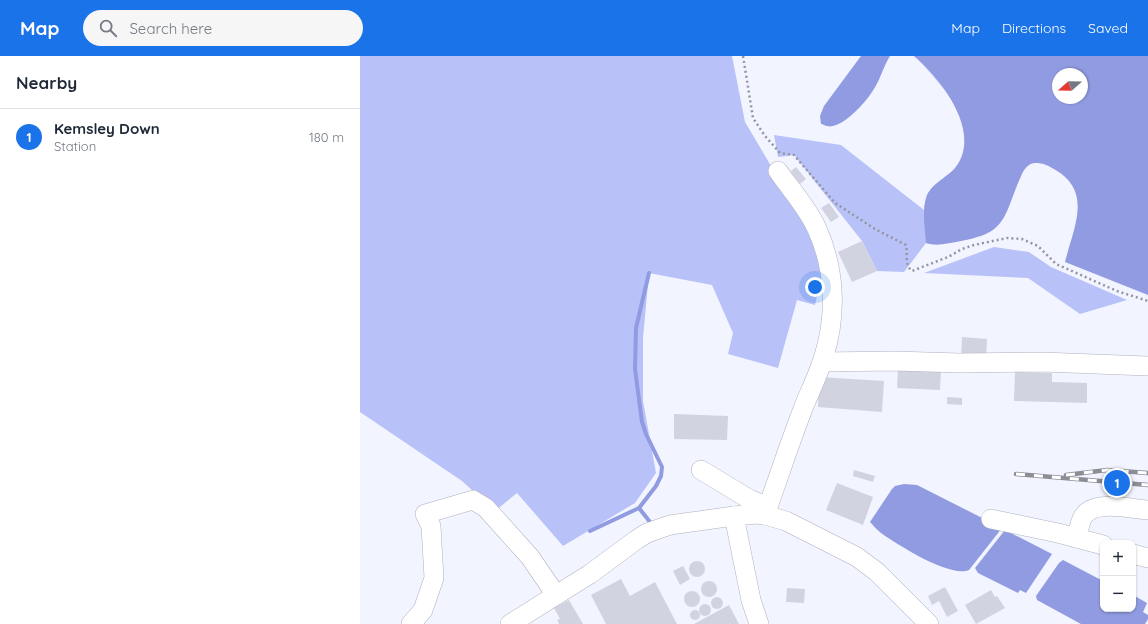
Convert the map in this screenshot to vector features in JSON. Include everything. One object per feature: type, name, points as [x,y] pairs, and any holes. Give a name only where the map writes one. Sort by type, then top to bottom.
[{"type":"lane","points":[[767,511],[804,406],[822,362],[829,338],[832,287],[830,265],[814,221],[778,170]]},
{"type":"lane","points":[[822,362],[1042,362],[1148,366]]},
{"type":"lane","points":[[701,470],[767,511],[857,557],[877,572],[922,622]]},
{"type":"lane","points":[[411,624],[423,610],[434,578],[431,526],[425,514],[472,500],[486,508],[530,557],[556,595]]},
{"type":"lane","points":[[1077,538],[1083,517],[1088,511],[1095,508],[1106,506],[1148,510]]},
{"type":"lane","points":[[518,622],[556,595],[590,574],[636,540],[653,530],[677,523],[756,514],[767,511]]},
{"type":"lane","points":[[734,516],[751,600],[760,624]]},
{"type":"lane","points":[[990,519],[1051,531],[1100,544]]},
{"type":"lane","points":[[1136,555],[1148,558]]},
{"type":"path","points":[[743,56],[753,118],[765,136],[780,153],[794,155],[835,203],[875,229],[906,245],[908,254],[906,261],[908,267],[912,271],[974,245],[1007,238],[1022,239],[1038,246],[1056,264],[1117,291],[1148,301]]},
{"type":"shaded area","points":[[360,56],[732,56],[745,122],[777,176],[809,224],[820,266],[821,278],[815,305],[797,300],[778,368],[728,354],[733,333],[712,285],[649,273],[643,338],[643,401],[656,473],[635,503],[563,546],[517,493],[495,511],[462,481],[360,412]]},
{"type":"shaded area","points":[[861,56],[890,56],[875,88],[869,97],[852,115],[846,120],[833,126],[821,124],[820,116],[824,106]]},
{"type":"shaded area","points":[[914,56],[1015,56],[939,222],[926,243],[904,272],[877,271],[862,241],[794,155],[778,157],[774,135],[841,145],[924,210],[931,190],[956,167],[960,160],[963,153],[964,136],[961,120],[955,105],[939,83]]},
{"type":"shaded area","points":[[914,56],[1148,56],[1148,295],[1065,262],[1076,222],[1078,210],[1077,198],[1073,187],[1065,177],[1044,164],[1031,164],[1025,169],[1005,216],[994,229],[975,238],[948,244],[939,245],[926,243],[924,215],[926,198],[931,189],[955,168],[963,154],[964,139],[962,123],[955,107],[935,78]]},
{"type":"shaded area","points":[[994,247],[1029,252],[1051,267],[1127,300],[1080,314],[1028,278],[924,273]]},
{"type":"shaded area","points":[[904,484],[917,485],[1002,528],[969,570],[960,571],[950,569],[924,559],[881,533],[870,522],[892,489],[895,486]]},
{"type":"shaded area","points":[[1005,530],[1052,554],[1026,593],[1020,590],[1018,593],[978,573],[975,568]]},
{"type":"shaded area","points":[[1063,560],[1100,579],[1100,612],[1136,612],[1136,597],[1147,603],[1143,612],[1148,615],[1148,619],[1145,624],[1081,624],[1037,600],[1036,596],[1059,563]]},
{"type":"building","points":[[796,167],[806,179],[800,184],[791,171]]},
{"type":"building","points":[[829,203],[839,217],[831,222],[821,208]]},
{"type":"building","points":[[862,241],[877,271],[852,282],[838,252]]},
{"type":"building","points":[[962,337],[987,339],[986,359],[961,358]]},
{"type":"building","points":[[898,367],[941,370],[940,390],[897,388]]},
{"type":"building","points":[[1015,372],[1052,373],[1052,382],[1087,383],[1087,403],[1014,401]]},
{"type":"building","points":[[819,377],[884,381],[882,412],[818,407]]},
{"type":"building","points":[[947,397],[962,398],[962,405],[947,404]]},
{"type":"building","points":[[674,414],[728,416],[727,440],[674,439]]},
{"type":"building","points":[[854,470],[875,476],[873,482],[853,476]]},
{"type":"building","points":[[837,483],[873,497],[863,525],[826,510]]},
{"type":"building","points":[[694,561],[700,561],[705,566],[703,575],[700,577],[694,577],[689,572],[689,566]]},
{"type":"building","points":[[683,566],[690,579],[680,585],[673,571]]},
{"type":"building","points":[[621,579],[630,596],[655,582],[677,624],[606,624],[591,595]]},
{"type":"building","points":[[706,581],[712,581],[717,586],[715,595],[712,597],[706,597],[701,592],[701,586]]},
{"type":"building","points":[[945,587],[958,611],[947,617],[939,601],[932,605],[928,596]]},
{"type":"building","points":[[787,588],[805,589],[804,603],[786,602]]},
{"type":"building","points":[[991,590],[1005,608],[976,624],[965,605]]},
{"type":"building","points":[[689,591],[695,591],[700,596],[698,605],[695,607],[689,607],[684,602],[684,596]]},
{"type":"building","points":[[717,597],[721,599],[723,603],[721,607],[717,609],[713,607],[711,603],[713,599]]},
{"type":"building","points":[[569,600],[583,624],[559,624],[557,620],[560,619],[554,608]]},
{"type":"building","points":[[705,604],[709,606],[711,610],[709,614],[705,616],[701,614],[699,610],[701,606]]},
{"type":"building","points":[[729,605],[739,624],[694,624]]},
{"type":"building","points":[[695,610],[700,615],[695,620],[690,615]]},
{"type":"waterway","points":[[590,531],[639,508],[656,486],[661,476],[662,467],[646,434],[642,422],[635,369],[636,328],[649,273]]},
{"type":"waterway","points":[[639,508],[650,522]]},
{"type":"railway","points":[[1066,475],[1107,470],[1148,473]]},
{"type":"railway","points":[[1016,474],[1148,485]]},
{"type":"place","name":"Kemsley Down","points":[[1117,483]]}]
